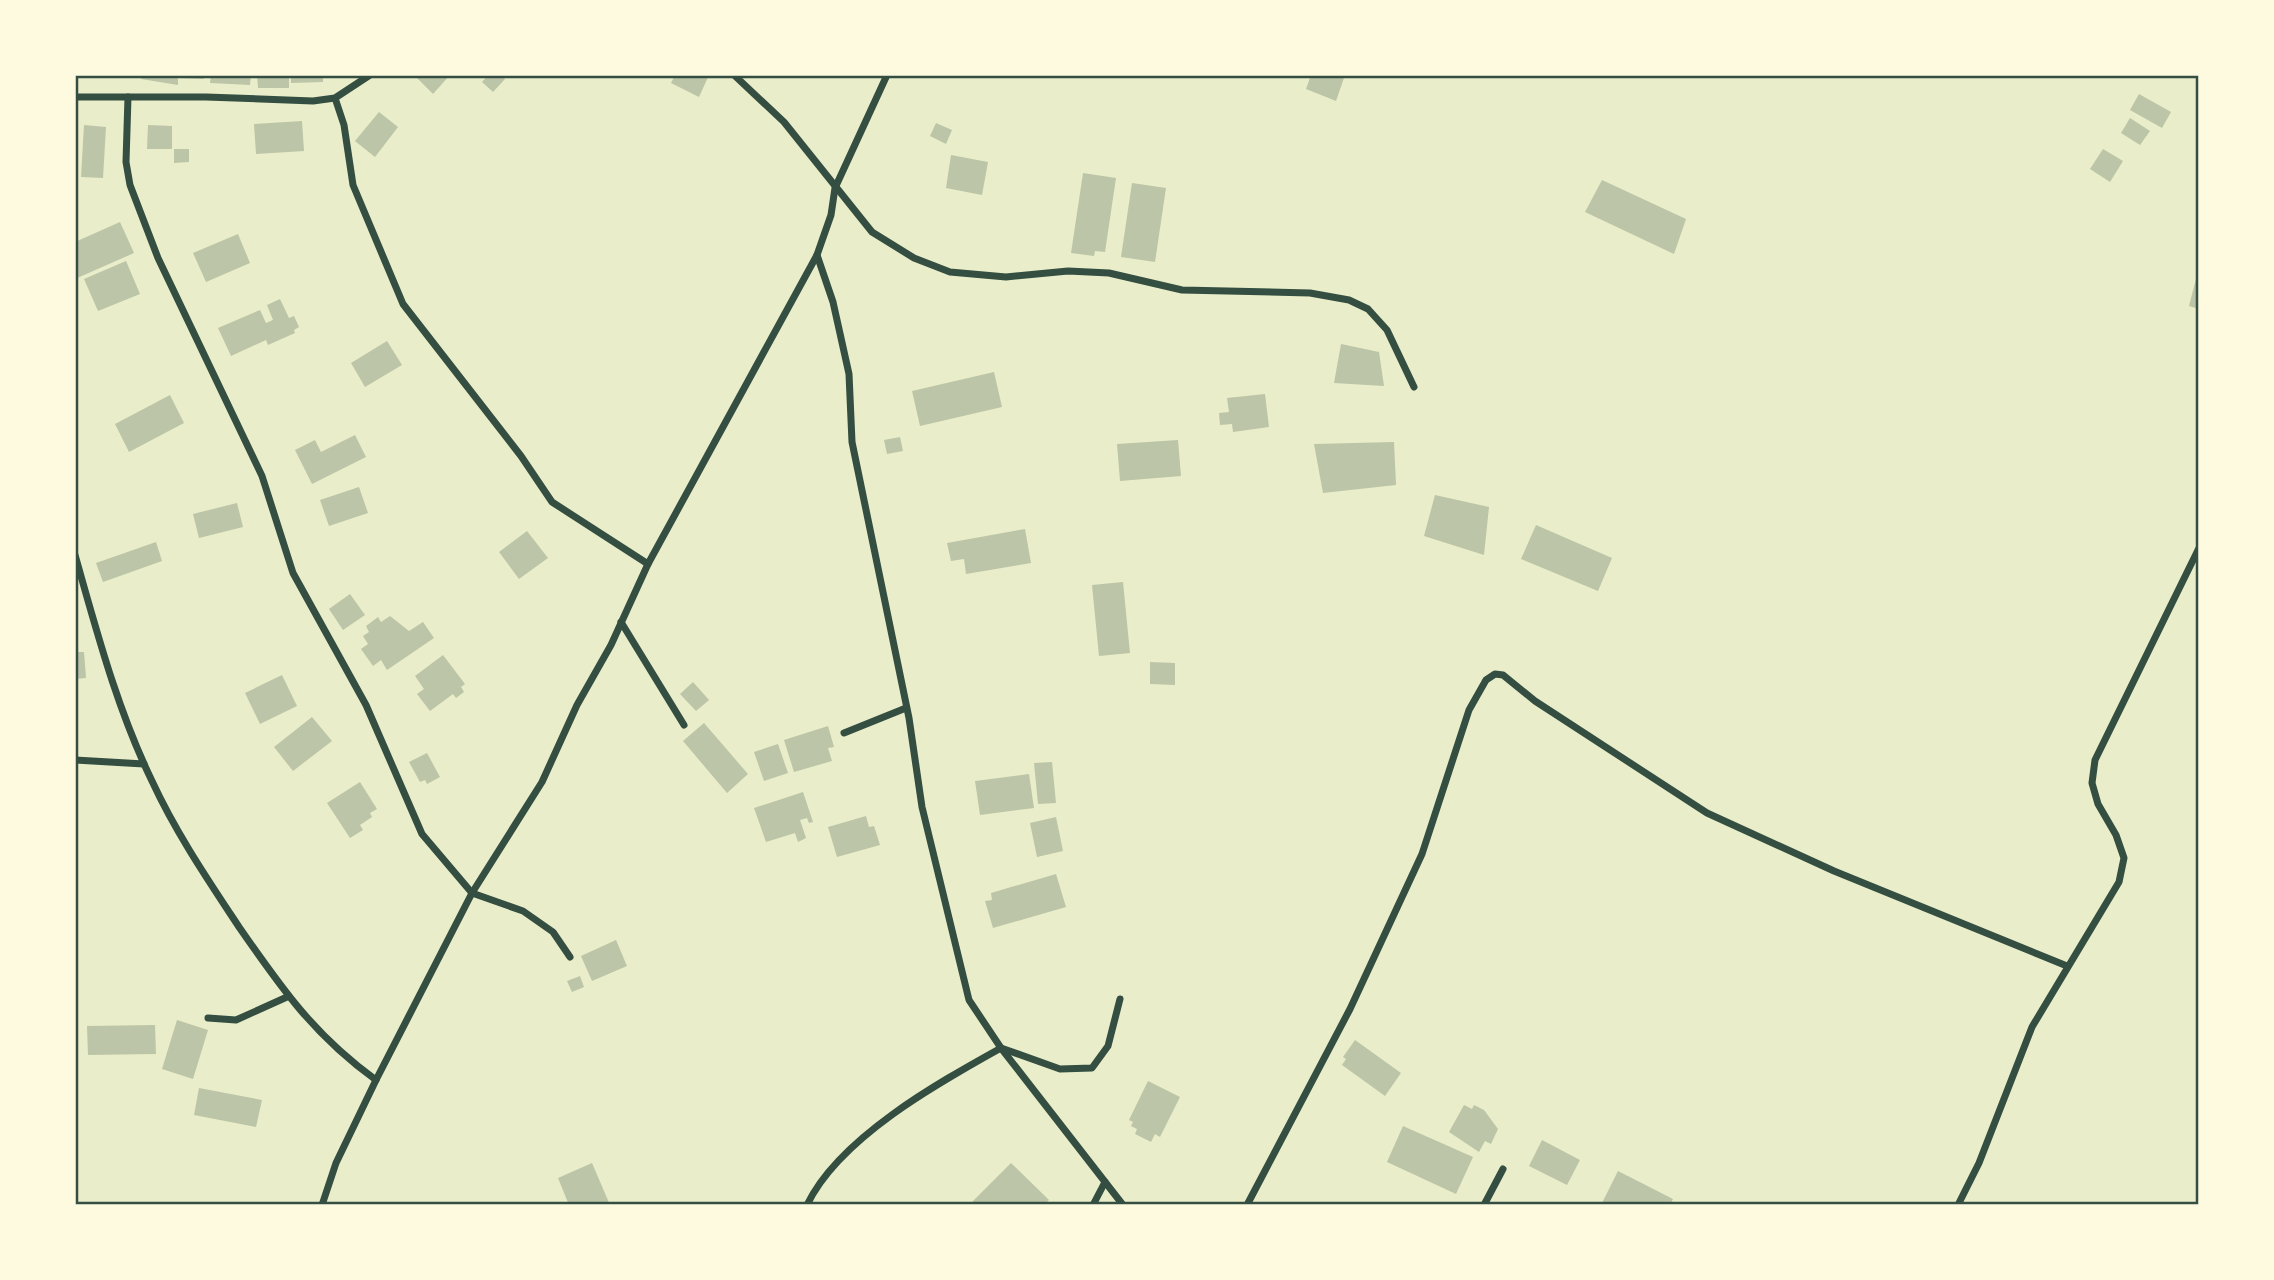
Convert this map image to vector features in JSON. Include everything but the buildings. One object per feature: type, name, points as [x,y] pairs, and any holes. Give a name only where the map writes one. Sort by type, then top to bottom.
[{"type":"street","points":[[75,97],[313,101],[335,98],[370,75]]},
{"type":"street","points":[[734,75],[784,122],[872,232],[914,258],[950,272],[1006,277],[1068,271],[1109,273],[1182,290],[1310,293],[1349,300],[1368,309],[1387,330],[1414,387]]},
{"type":"street","points":[[322,1205],[336,1163],[472,893],[542,782],[577,705],[648,564],[817,255],[831,215],[835,188],[887,75]]},
{"type":"street","points":[[128,97],[126,162],[130,186],[158,258],[262,476],[293,573],[366,705],[422,834],[472,893],[523,911],[553,932],[570,957]]},
{"type":"street","points":[[335,98],[344,125],[353,185],[403,304],[521,456],[552,502],[648,564]]},
{"type":"street","points":[[817,255],[833,302],[849,374],[852,442],[906,708],[922,807],[969,1000],[1000,1048],[1123,1205]]},
{"type":"street","points":[[1958,1205],[1979,1163],[2032,1027],[2119,882],[2124,858],[2116,835],[2098,804],[2092,783],[2095,760],[2199,548]]},
{"type":"street","points":[[75,555],[108,672],[144,764],[192,856],[287,997],[344,1056],[376,1080]]},
{"type":"street","points":[[621,622],[684,724]]},
{"type":"street","points":[[1247,1205],[1355,998],[1422,854],[1469,710],[1486,680],[1495,674],[1503,675],[1535,701],[1707,813],[1834,871],[2067,966]]},
{"type":"street","points":[[844,733],[906,708]]},
{"type":"street","points":[[75,760],[144,764]]},
{"type":"street","points":[[208,1018],[236,1020],[287,997]]},
{"type":"street","points":[[807,1205],[816,1186],[875,1127],[948,1077],[1000,1048],[1060,1069],[1092,1068],[1108,1046],[1120,999]]},
{"type":"street","points":[[1484,1205],[1503,1169]]},
{"type":"street","points":[[1093,1205],[1105,1182]]}]
